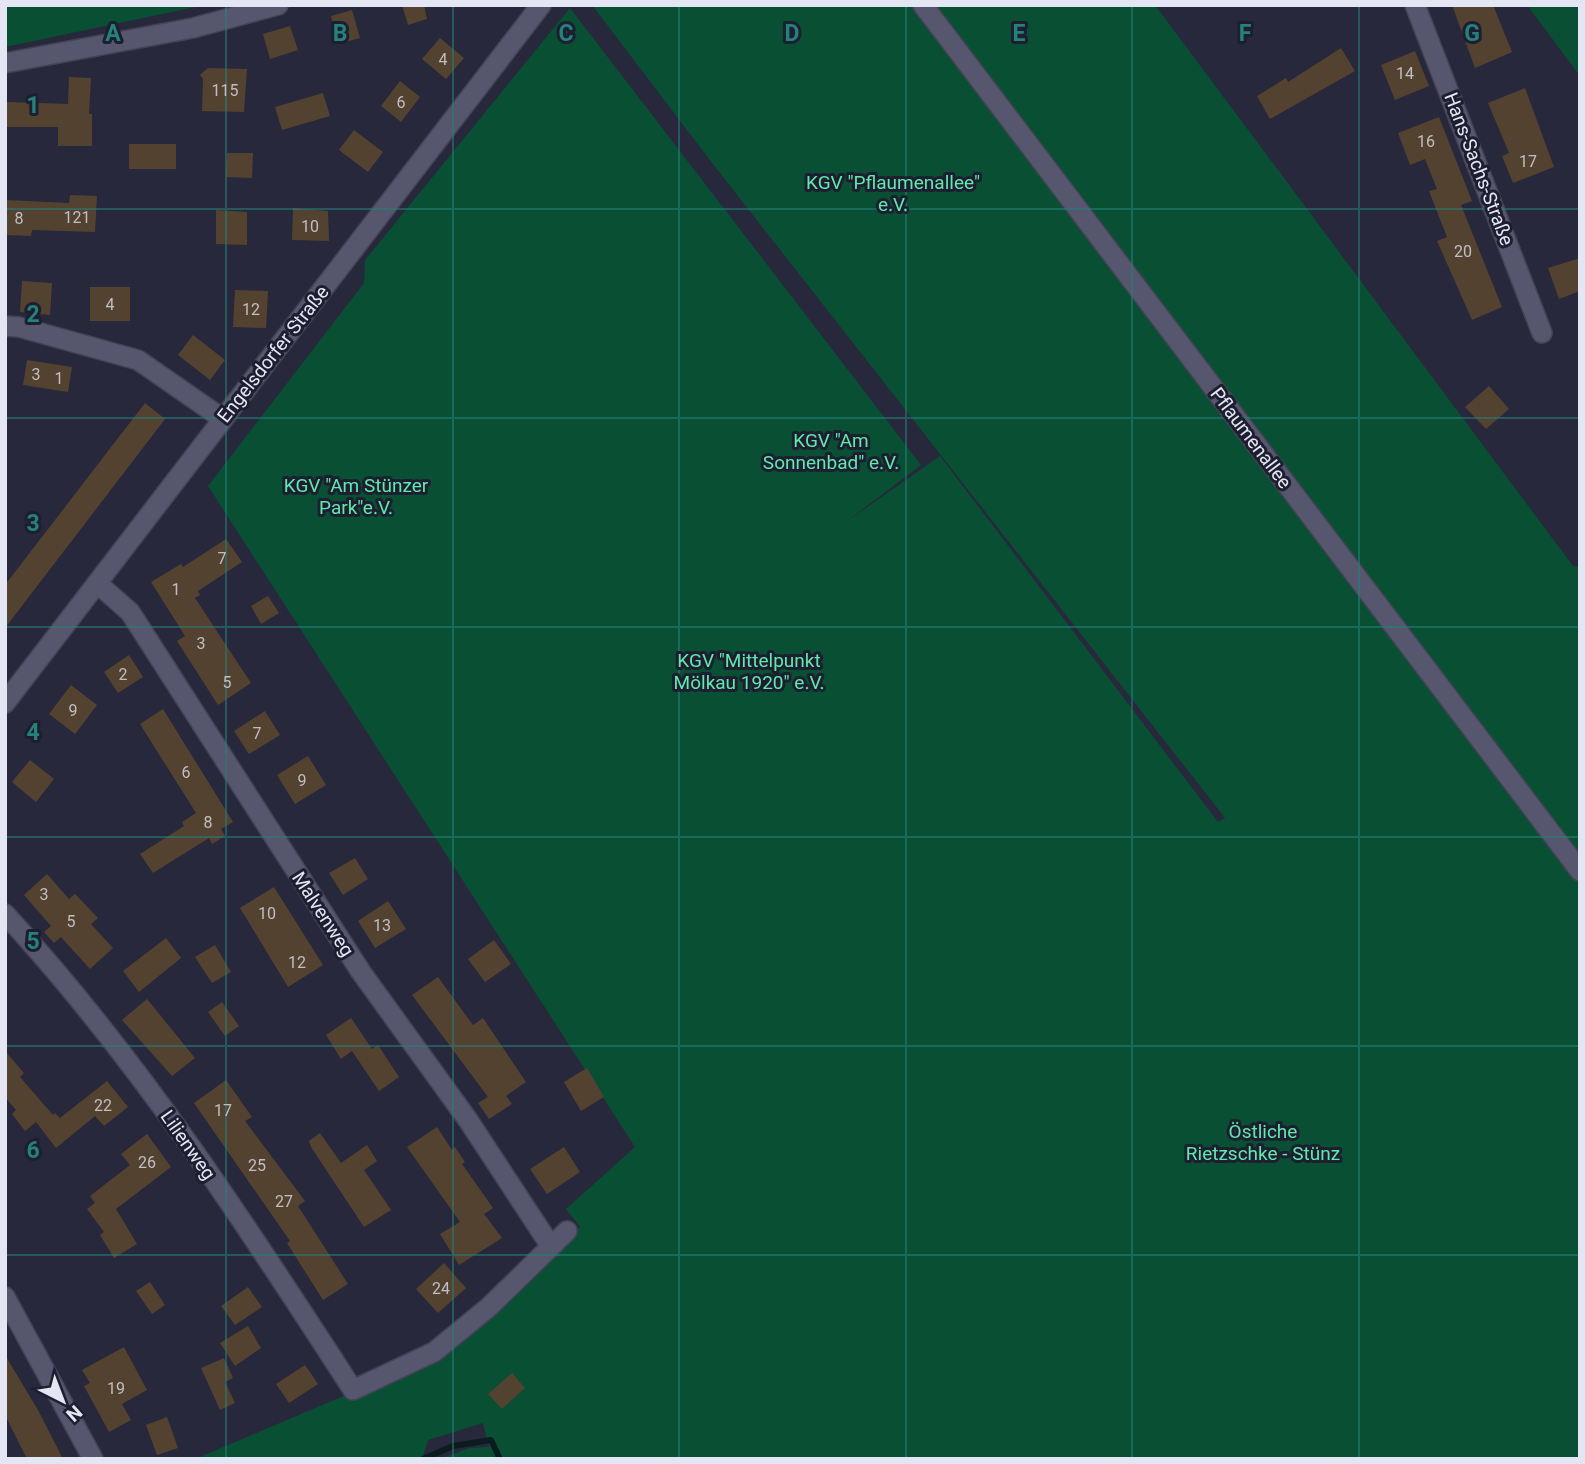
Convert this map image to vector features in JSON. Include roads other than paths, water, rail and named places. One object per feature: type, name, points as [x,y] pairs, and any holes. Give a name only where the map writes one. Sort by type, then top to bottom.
[{"type":"street","points":[[5,63],[193,27],[278,5]]},
{"type":"street","name":"Engelsdorfer Straße","points":[[5,703],[541,5]]},
{"type":"street","name":"Pflaumenallee","points":[[923,5],[1580,871]]},
{"type":"street","name":"Hans-Sachs-Straße","points":[[1415,5],[1542,333]]},
{"type":"street","points":[[5,326],[19,327],[138,360],[223,419]]},
{"type":"street","name":"Malvenweg","points":[[97,583],[130,612],[361,972],[468,1120],[550,1245]]},
{"type":"street","name":"Lilienweg","points":[[5,914],[42,954],[177,1127],[353,1390],[434,1352],[489,1307],[550,1245]]},
{"type":"street","points":[[550,1245],[567,1231]]},
{"type":"street","points":[[5,1297],[93,1459]]},
{"type":"waterway","points":[[423,1459],[453,1446],[491,1440],[500,1459]]},
{"type":"park label","name":"KGV \"Pflaumenallee\" e.V.","points":[[893,193]]},
{"type":"park label","name":"KGV \"Am Sonnenbad\" e.V.","points":[[831,451]]},
{"type":"park label","name":"KGV \"Am Stünzer Park\"e.V.","points":[[356,496]]},
{"type":"park label","name":"KGV \"Mittelpunkt Mölkau 1920\" e.V.","points":[[749,671]]},
{"type":"park label","name":"Östliche Rietzschke - Stünz","points":[[1263,1142]]}]
